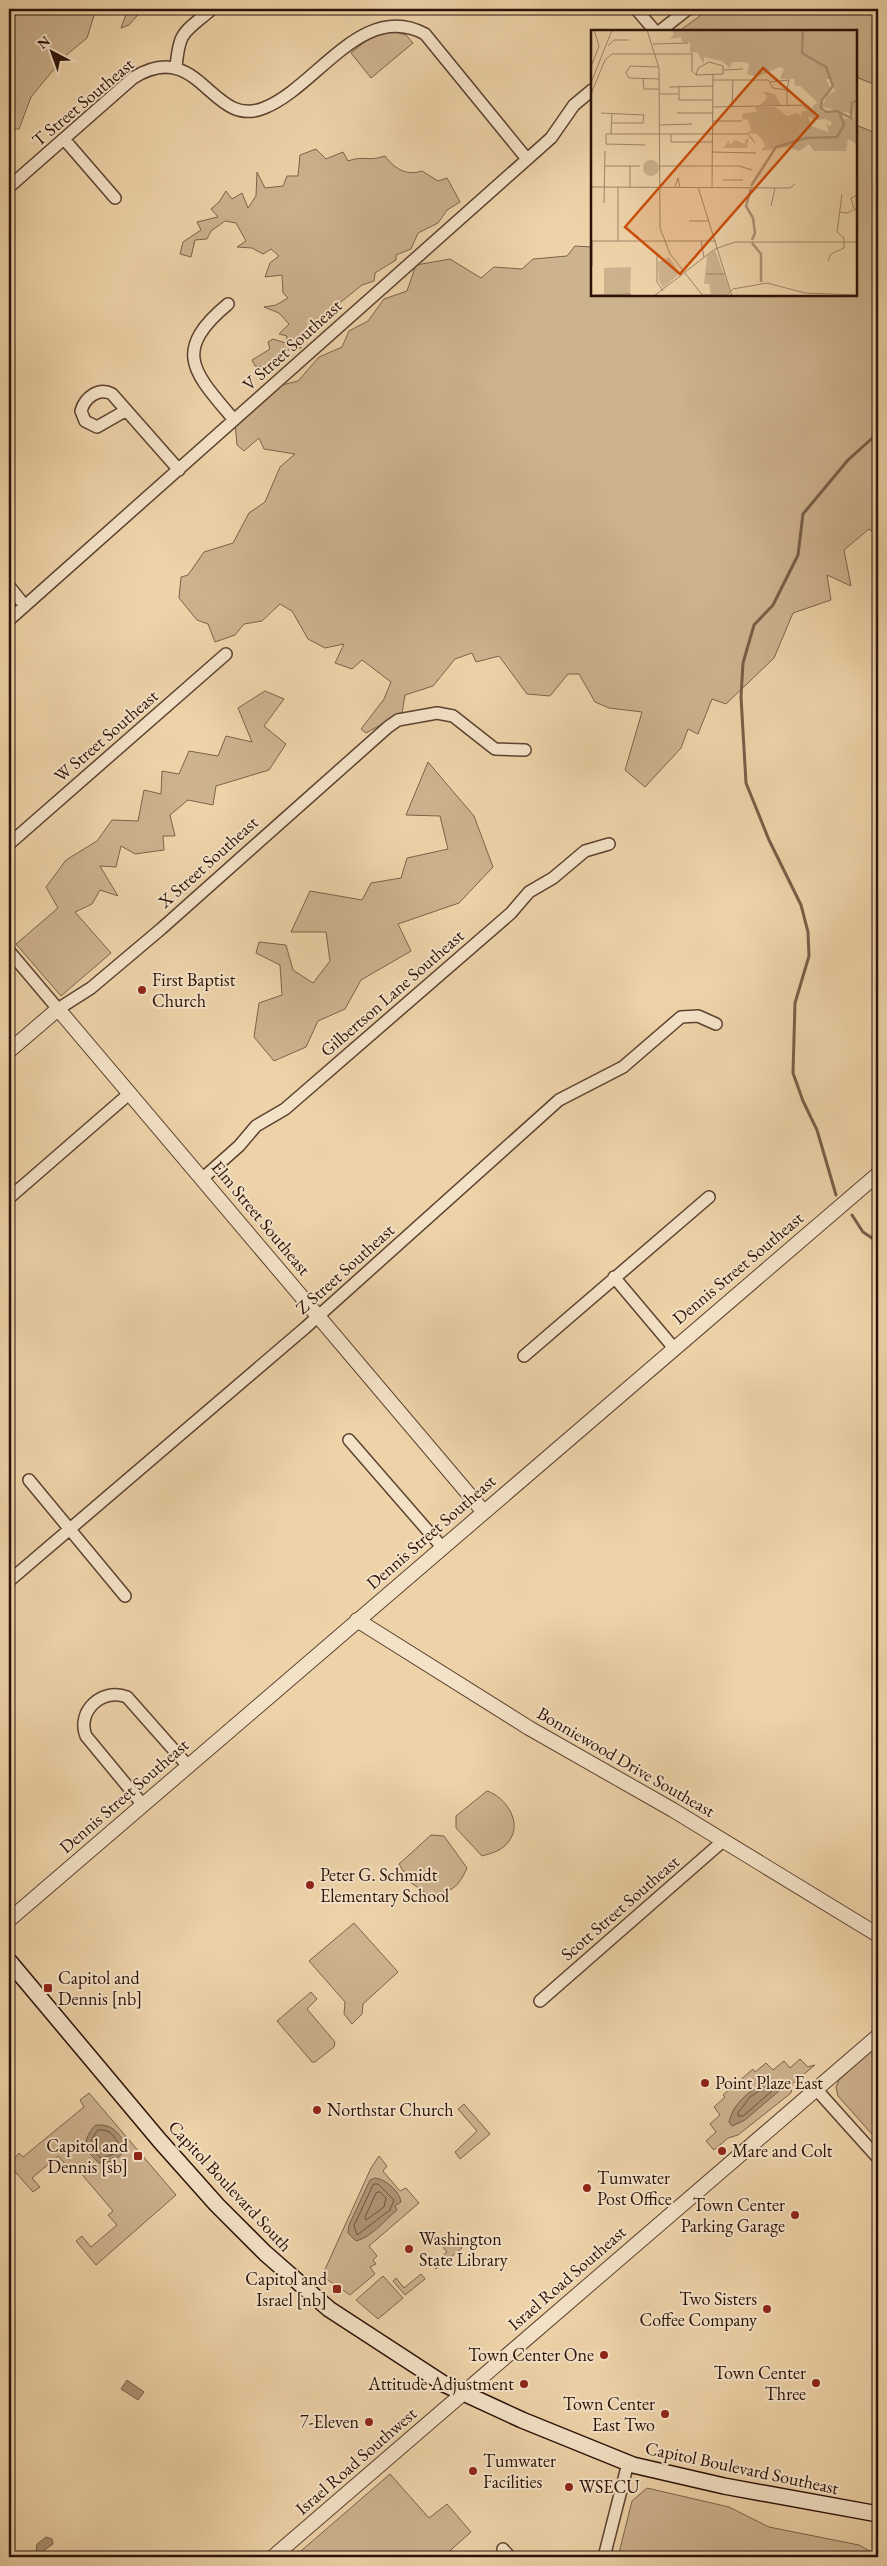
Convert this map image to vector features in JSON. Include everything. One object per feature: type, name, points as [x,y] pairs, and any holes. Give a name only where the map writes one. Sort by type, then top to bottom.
[{"type":"main road","name":"Capitol Boulevard South","points":[[9,1961],[184,2168],[265,2253],[329,2308],[444,2384],[463,2393]]},
{"type":"main road","name":"Capitol Boulevard Southeast","points":[[463,2393],[628,2463],[724,2486],[878,2514]]},
{"type":"street","points":[[176,68],[178,42],[182,34],[212,9]]},
{"type":"street","points":[[636,9],[654,30]]},
{"type":"street","points":[[661,30],[688,9]]},
{"type":"street","name":"T Street Southeast","points":[[9,187],[133,78],[145,70],[161,67],[176,68],[193,75],[229,107],[240,112],[251,112],[276,102],[364,26],[386,17],[406,20],[425,34],[527,159]]},
{"type":"street","name":"V Street Southeast","points":[[9,620],[551,138],[574,105],[591,91]]},
{"type":"street","points":[[64,139],[115,198]]},
{"type":"street","points":[[228,304],[205,326],[194,347],[194,357],[200,379],[234,420]]},
{"type":"street","points":[[125,410],[179,470]]},
{"type":"street","points":[[9,586],[25,606]]},
{"type":"street","name":"W Street Southeast","points":[[9,844],[226,654]]},
{"type":"street","name":"X Street Southeast","points":[[9,1051],[58,1009],[91,988],[161,929],[398,720],[437,713],[453,716],[495,749],[524,750]]},
{"type":"street","name":"Gilbertson Lane Southeast","points":[[204,1178],[239,1146],[256,1126],[285,1108],[511,913],[529,892],[552,878],[585,851],[609,844]]},
{"type":"street","name":"Elm Street Southeast","points":[[9,951],[204,1178],[483,1511]]},
{"type":"street","name":"Z Street Southeast","points":[[9,1581],[70,1531],[318,1316],[559,1100],[623,1067],[681,1017],[698,1016],[716,1024]]},
{"type":"street","points":[[9,1198],[130,1093]]},
{"type":"street","name":"Dennis Street Southeast","points":[[9,1920],[483,1511],[878,1174]]},
{"type":"street","points":[[524,1356],[709,1197]]},
{"type":"street","points":[[614,1278],[673,1348]]},
{"type":"street","points":[[349,1440],[442,1547]]},
{"type":"street","points":[[28,1480],[125,1596]]},
{"type":"street","name":"Bonniewood Drive Southeast","points":[[357,1620],[529,1728],[723,1841],[878,1935]]},
{"type":"street","points":[[143,1805],[86,1736],[82,1727],[82,1718],[98,1701],[108,1694],[119,1694],[128,1697],[188,1766]]},
{"type":"street","name":"Scott Street Southeast","points":[[540,2001],[723,1841]]},
{"type":"street","name":"Israel Road Southeast","points":[[463,2393],[878,2036]]},
{"type":"street","points":[[816,2089],[878,2158]]},
{"type":"street","name":"Israel Road Southwest","points":[[273,2557],[463,2393]]},
{"type":"street","points":[[604,2557],[628,2463]]},
{"type":"shaded area","points":[[9,9],[96,9],[87,38],[64,57],[31,97],[19,129],[9,129]]},
{"type":"shaded area","points":[[128,9],[143,9],[129,25],[121,28]]},
{"type":"shaded area","points":[[700,9],[878,9],[878,81],[871,83],[857,77],[857,30],[680,30],[700,16]]},
{"type":"shaded area","points":[[392,31],[406,35],[413,43],[371,78],[351,53],[373,35]]},
{"type":"shaded area","points":[[857,125],[878,134],[878,536],[869,529],[844,550],[851,586],[827,575],[831,600],[793,613],[774,658],[726,704],[712,699],[698,734],[688,729],[681,748],[645,787],[625,770],[642,712],[609,708],[595,702],[579,674],[568,674],[550,696],[527,694],[499,656],[476,662],[472,653],[455,659],[433,686],[405,695],[402,713],[366,733],[361,729],[384,699],[391,682],[362,660],[352,669],[335,663],[344,644],[325,648],[308,639],[292,611],[280,604],[262,621],[244,624],[235,635],[215,642],[208,624],[197,620],[179,598],[181,577],[188,575],[204,552],[233,543],[249,513],[265,502],[280,467],[295,454],[264,449],[259,438],[244,451],[237,445],[235,422],[278,386],[298,381],[319,357],[342,347],[349,331],[368,321],[384,299],[407,291],[416,265],[450,259],[481,278],[494,267],[522,269],[533,259],[567,256],[575,246],[591,247],[591,296],[857,296]]},
{"type":"shaded area","points":[[316,149],[326,159],[343,152],[348,161],[385,156],[393,165],[406,172],[422,171],[438,181],[447,178],[460,202],[447,210],[438,223],[418,233],[411,249],[396,255],[396,260],[375,273],[374,281],[362,285],[299,336],[301,348],[283,351],[271,368],[255,366],[252,360],[270,349],[268,342],[273,339],[286,343],[287,336],[279,334],[289,324],[279,313],[264,307],[276,305],[288,298],[283,293],[282,275],[265,277],[270,263],[279,256],[271,249],[263,254],[252,248],[237,247],[246,241],[236,223],[225,221],[211,231],[207,239],[195,240],[191,257],[180,254],[183,242],[201,230],[197,222],[218,217],[211,209],[219,202],[226,191],[232,199],[242,193],[248,208],[256,196],[257,172],[265,188],[283,186],[287,176],[298,176],[300,155]]},
{"type":"shaded area","points":[[265,691],[284,699],[264,726],[286,744],[269,770],[216,786],[213,805],[188,800],[170,815],[175,836],[163,836],[164,850],[135,854],[121,846],[116,867],[100,866],[118,896],[100,890],[92,904],[75,912],[111,953],[61,996],[16,944],[58,908],[46,887],[66,860],[97,841],[112,820],[138,821],[144,790],[161,794],[162,771],[179,774],[189,751],[218,756],[226,736],[252,742],[238,708]]},
{"type":"shaded area","points":[[428,762],[474,816],[493,867],[459,903],[398,924],[411,951],[361,980],[345,1009],[318,1021],[306,1047],[274,1061],[254,1037],[259,1003],[282,995],[280,965],[256,953],[259,942],[286,945],[293,970],[313,983],[330,961],[326,932],[291,932],[310,891],[362,900],[371,883],[401,878],[407,858],[448,849],[440,816],[406,815]]},
{"type":"shaded area","points":[[487,1791],[494,1794],[506,1805],[510,1811],[514,1826],[513,1834],[503,1847],[482,1856],[456,1828],[456,1816]]},
{"type":"shaded area","points":[[431,1835],[444,1836],[467,1868],[457,1885],[444,1892],[430,1896],[410,1882],[399,1864]]},
{"type":"shaded area","points":[[354,1923],[398,1972],[363,2004],[362,2014],[352,2024],[344,2014],[345,2002],[309,1961]]},
{"type":"shaded area","points":[[311,1992],[317,1999],[307,2009],[335,2042],[334,2047],[315,2062],[312,2062],[277,2021]]},
{"type":"shaded area","points":[[878,2045],[878,2141],[838,2096],[836,2087],[839,2080]]},
{"type":"shaded area","points":[[800,2059],[808,2067],[815,2065],[792,2084],[791,2093],[738,2135],[728,2138],[714,2150],[706,2141],[716,2132],[710,2124],[720,2115],[714,2107],[725,2097],[723,2095],[753,2069],[755,2072],[766,2063],[773,2070],[784,2061],[790,2068]]},
{"type":"shaded area","points":[[89,2093],[176,2195],[96,2265],[76,2241],[82,2236],[91,2247],[117,2225],[108,2215],[113,2211],[73,2164],[68,2167],[58,2156],[32,2178],[40,2187],[33,2192],[9,2165],[19,2153],[23,2157],[84,2107],[80,2100]]},
{"type":"shaded area","points":[[464,2104],[490,2134],[460,2159],[455,2152],[477,2131],[458,2109]]},
{"type":"shaded area","points":[[379,2156],[387,2166],[383,2171],[400,2191],[406,2188],[419,2203],[369,2246],[377,2256],[373,2260],[376,2264],[370,2267],[375,2274],[350,2295],[322,2276],[371,2168]]},
{"type":"shaded area","points":[[447,2236],[462,2248],[436,2269],[432,2264],[447,2252],[439,2242]]},
{"type":"shaded area","points":[[421,2274],[425,2279],[405,2295],[393,2281],[396,2278],[404,2288]]},
{"type":"shaded area","points":[[383,2276],[403,2298],[378,2319],[356,2300]]},
{"type":"shaded area","points":[[390,2474],[429,2518],[447,2504],[471,2532],[443,2557],[294,2557]]},
{"type":"shaded area","points":[[647,2488],[729,2507],[769,2527],[859,2545],[873,2553],[874,2557],[618,2557],[632,2501]]},
{"type":"water","points":[[766,2081],[779,2083],[780,2090],[745,2120],[732,2126],[729,2122],[738,2103],[748,2093]]},
{"type":"water","points":[[96,2125],[111,2127],[126,2144],[120,2156],[109,2162],[99,2163],[85,2149],[88,2136]]},
{"type":"water","points":[[375,2178],[384,2181],[392,2187],[398,2194],[401,2202],[395,2206],[397,2210],[378,2228],[356,2241],[348,2233],[349,2225],[370,2180]]},
{"type":"water","points":[[127,2380],[144,2392],[138,2400],[121,2389]]},
{"type":"water","points":[[46,2537],[52,2539],[53,2544],[39,2554],[36,2551],[37,2544]]},
{"type":"waterway","points":[[836,1195],[817,1130],[803,1101],[793,1073],[795,1003],[809,956],[808,932],[801,905],[769,840],[746,783],[741,697],[743,663],[754,625],[773,605],[798,555],[803,514],[848,460],[878,433]]},
{"type":"waterway","points":[[852,1215],[863,1232],[878,1242]]},
{"type":"place","name":"First Baptist Church","points":[[142,990]]},
{"type":"place","name":"Peter G. Schmidt Elementary School","points":[[310,1885]]},
{"type":"place","name":"Capitol and Dennis [nb]","points":[[48,1988]]},
{"type":"place","name":"Point Plaze East","points":[[705,2083]]},
{"type":"place","name":"Northstar Church","points":[[317,2110]]},
{"type":"place","name":"Mare and Colt","points":[[722,2151]]},
{"type":"place","name":"Capitol and Dennis [sb]","points":[[138,2156]]},
{"type":"place","name":"Tumwater Post Office","points":[[587,2188]]},
{"type":"place","name":"Town Center Parking Garage","points":[[795,2215]]},
{"type":"place","name":"Washington State Library","points":[[409,2249]]},
{"type":"place","name":"Capitol and Israel [nb]","points":[[337,2289]]},
{"type":"place","name":"Two Sisters Coffee Company","points":[[767,2309]]},
{"type":"place","name":"Town Center One","points":[[604,2355]]},
{"type":"place","name":"Town Center Three","points":[[816,2383]]},
{"type":"place","name":"Attitude Adjustment","points":[[524,2384]]},
{"type":"place","name":"Town Center East Two","points":[[665,2414]]},
{"type":"place","name":"7-Eleven","points":[[369,2422]]},
{"type":"place","name":"Tumwater Facilities","points":[[473,2471]]},
{"type":"place","name":"WSECU","points":[[569,2487]]}]
